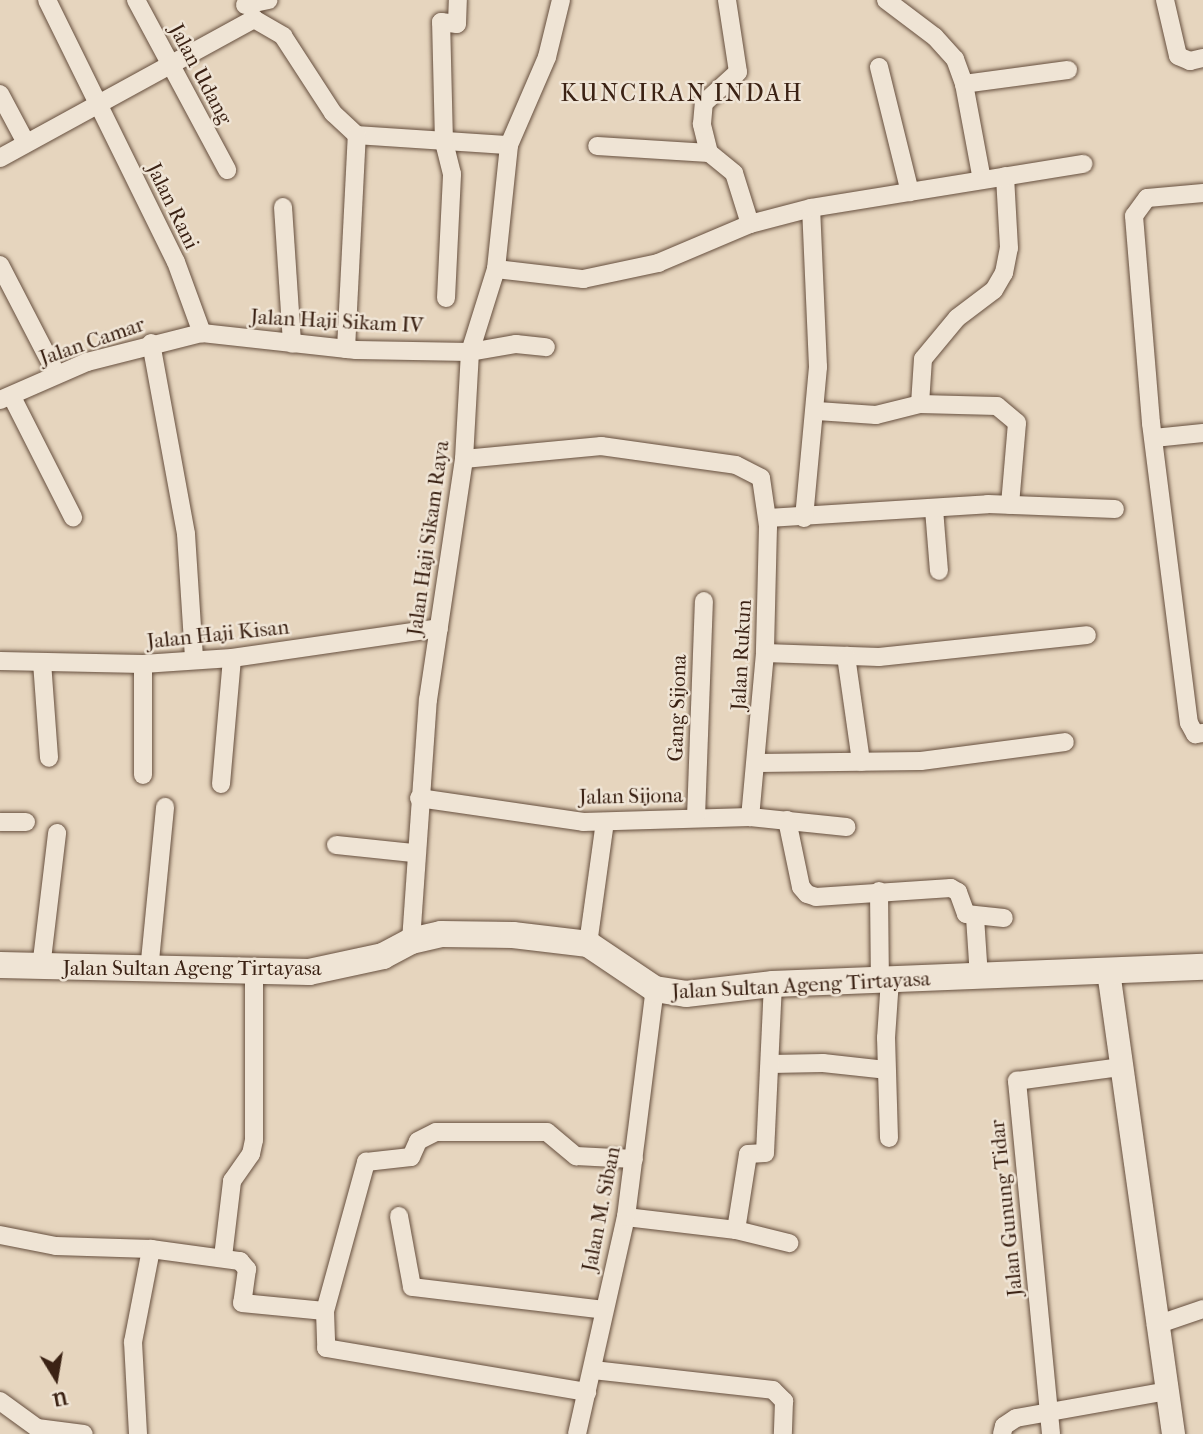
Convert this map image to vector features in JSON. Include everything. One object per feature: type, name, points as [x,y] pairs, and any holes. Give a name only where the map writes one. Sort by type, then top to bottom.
[{"type":"main road","name":"Jalan Sultan Ageng Tirtayasa","points":[[0,965],[149,971],[309,972],[345,967],[383,956],[411,941],[441,934],[513,935],[588,944],[655,989],[686,994],[773,984],[979,978],[1203,967]]},
{"type":"street","name":"Jalan Rani","points":[[47,0],[176,262],[201,333]]},
{"type":"street","name":"Jalan Udang","points":[[136,0],[227,170]]},
{"type":"street","points":[[0,158],[169,64],[247,8],[268,0]]},
{"type":"street","points":[[446,298],[452,174],[444,142],[441,22],[457,24],[458,0]]},
{"type":"street","name":"Jalan Haji Sikam Raya","points":[[411,941],[419,798],[439,628],[464,459],[470,352],[496,269],[509,145],[547,57],[561,0]]},
{"type":"street","points":[[709,153],[702,124],[704,103],[738,72],[727,0]]},
{"type":"street","points":[[886,0],[935,37],[954,59],[964,84],[982,180]]},
{"type":"street","points":[[1165,0],[1178,56],[1190,61],[1203,58]]},
{"type":"street","points":[[247,8],[283,36],[333,113],[356,135],[509,145]]},
{"type":"street","points":[[879,67],[910,192]]},
{"type":"street","points":[[964,84],[1068,70]]},
{"type":"street","points":[[0,94],[26,144]]},
{"type":"street","points":[[346,349],[356,135]]},
{"type":"street","points":[[597,146],[709,153],[734,173],[750,224]]},
{"type":"street","points":[[496,269],[583,279],[658,263],[750,224],[811,208],[1083,164]]},
{"type":"street","points":[[920,404],[923,359],[957,318],[993,290],[1004,273],[1009,248],[1005,176]]},
{"type":"street","points":[[1203,193],[1147,198],[1134,216],[1154,438],[1189,723],[1195,734],[1203,733]]},
{"type":"street","points":[[283,207],[292,344]]},
{"type":"street","points":[[804,518],[817,411],[811,208]]},
{"type":"street","points":[[0,265],[56,373]]},
{"type":"street","name":"Jalan Camar","points":[[6,399],[56,373],[151,343],[201,333]]},
{"type":"street","name":"Jalan Haji Sikam IV","points":[[201,333],[346,349],[470,352],[516,344],[546,347]]},
{"type":"street","points":[[151,343],[186,534],[194,659]]},
{"type":"street","points":[[6,399],[73,517]]},
{"type":"street","points":[[817,411],[876,415],[920,404],[997,406],[1017,423],[1010,505]]},
{"type":"street","points":[[1154,438],[1203,432]]},
{"type":"street","name":"Jalan Rukun","points":[[464,459],[601,446],[736,465],[761,478],[768,518],[765,653],[758,763],[750,817]]},
{"type":"street","points":[[768,518],[1010,505],[1115,509]]},
{"type":"street","points":[[934,509],[939,571]]},
{"type":"street","name":"Gang Sijona","points":[[696,817],[704,601]]},
{"type":"street","name":"Jalan Haji Kisan","points":[[0,661],[143,664],[232,658],[439,628]]},
{"type":"street","points":[[765,653],[846,656],[953,651],[1087,635]]},
{"type":"street","points":[[846,656],[861,762]]},
{"type":"street","points":[[221,784],[232,658]]},
{"type":"street","points":[[42,662],[48,758]]},
{"type":"street","points":[[143,664],[144,775]]},
{"type":"street","points":[[758,763],[921,761],[1065,741]]},
{"type":"street","name":"Jalan Sijona","points":[[419,798],[605,822],[750,817],[846,827]]},
{"type":"street","points":[[149,971],[165,807]]},
{"type":"street","points":[[787,820],[801,887],[807,894],[816,897],[951,888],[962,898],[966,914],[975,918],[1004,918]]},
{"type":"street","points":[[0,822],[26,822]]},
{"type":"street","points":[[588,944],[605,822]]},
{"type":"street","points":[[41,968],[57,833]]},
{"type":"street","points":[[336,845],[414,853]]},
{"type":"street","points":[[879,891],[885,979],[889,1138]]},
{"type":"street","points":[[975,918],[979,978]]},
{"type":"street","points":[[1108,971],[1173,1434]]},
{"type":"street","points":[[223,1257],[232,1181],[251,1154],[254,1140],[254,972]]},
{"type":"street","points":[[736,1230],[748,1154],[765,1153],[773,984]]},
{"type":"street","name":"Jalan M. Siban","points":[[577,1434],[625,1217],[655,989]]},
{"type":"street","points":[[771,1064],[886,1070]]},
{"type":"street","name":"Jalan Gunung Tidar","points":[[1051,1434],[1017,1081],[1120,1067]]},
{"type":"street","points":[[587,1392],[326,1348],[325,1311],[366,1162],[411,1157],[418,1141],[436,1132],[547,1132],[559,1138],[568,1153],[634,1159]]},
{"type":"street","points":[[399,1216],[412,1287],[604,1310]]},
{"type":"street","points":[[625,1217],[736,1230],[789,1243]]},
{"type":"street","points":[[0,1235],[56,1246],[151,1249],[223,1257],[246,1264],[242,1303],[325,1311]]},
{"type":"street","points":[[138,1434],[133,1342],[151,1249]]},
{"type":"street","points":[[1156,1325],[1203,1309]]},
{"type":"street","points":[[593,1370],[773,1390],[784,1401],[783,1434]]},
{"type":"street","points":[[1002,1434],[1004,1426],[1016,1418],[1168,1391]]},
{"type":"street","points":[[0,1402],[37,1428],[84,1434]]},
{"type":"district","name":"KUNCIRAN INDAH","points":[[682,94]]}]
